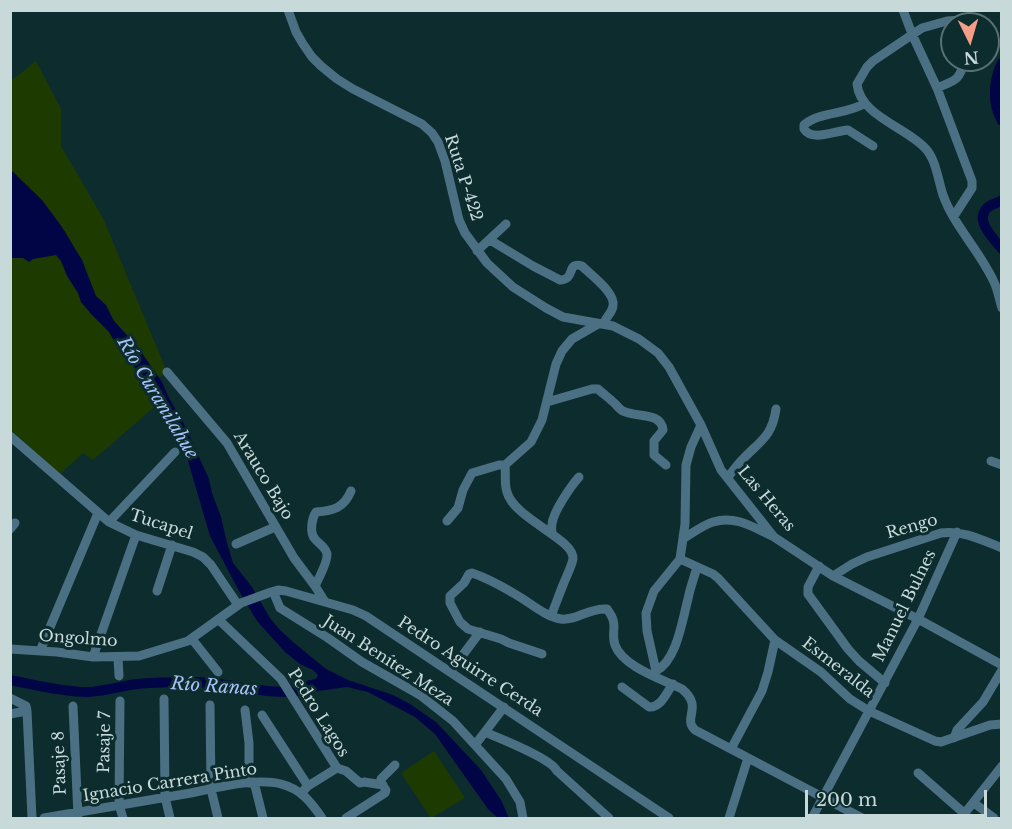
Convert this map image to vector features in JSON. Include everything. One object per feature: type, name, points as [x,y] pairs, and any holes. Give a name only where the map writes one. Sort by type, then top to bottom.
[{"type":"street","name":"Ruta P-422","points":[[288,10],[303,44],[321,66],[353,89],[422,124],[432,133],[445,162],[459,220],[465,233],[487,263],[513,287],[563,317],[598,322]]},
{"type":"street","points":[[903,10],[937,88],[972,181],[972,188],[954,216]]},
{"type":"street","points":[[940,22],[912,34],[873,61],[857,84],[859,94],[872,110],[918,141],[931,156],[943,195],[995,284],[1002,308]]},
{"type":"street","points":[[937,88],[957,79],[962,72]]},
{"type":"street","points":[[865,103],[809,121],[804,125],[804,129],[808,134],[814,136],[848,130],[873,146]]},
{"type":"street","points":[[477,251],[506,224]]},
{"type":"street","points":[[447,521],[458,508],[463,490],[472,472],[506,465],[531,442],[542,420],[556,364],[562,351],[572,339],[613,309],[613,299],[582,266],[574,266],[569,278],[560,280],[490,240]]},
{"type":"street","name":"Las Heras","points":[[598,322],[627,332],[658,353],[669,367],[701,425],[721,470],[774,537],[833,576],[918,619],[1002,668]]},
{"type":"street","name":"Arauco Bajo","points":[[167,372],[227,443],[294,558],[325,602]]},
{"type":"street","points":[[547,402],[598,389],[621,410],[633,415],[657,419],[663,430],[654,441],[654,455],[666,465]]},
{"type":"street","points":[[728,477],[765,438],[776,409]]},
{"type":"street","points":[[655,674],[646,614],[654,591],[680,559],[684,538],[686,465],[701,425]]},
{"type":"street","name":"Tucapel","points":[[10,436],[109,522],[136,535],[198,554],[207,561],[239,604]]},
{"type":"street","points":[[109,522],[175,452]]},
{"type":"street","points":[[991,461],[1002,465]]},
{"type":"street","points":[[506,465],[506,491],[515,507],[569,548],[573,558],[552,616]]},
{"type":"street","points":[[552,534],[554,516],[571,486],[579,477]]},
{"type":"street","points":[[315,586],[327,560],[327,553],[313,536],[313,517],[316,512],[340,506],[346,501],[351,491]]},
{"type":"street","points":[[40,651],[98,513]]},
{"type":"street","points":[[684,538],[712,522],[728,519],[740,521],[774,537]]},
{"type":"street","points":[[236,544],[275,527]]},
{"type":"street","name":"Rengo","points":[[833,576],[852,564],[879,552],[946,532],[970,535],[1002,548]]},
{"type":"street","name":"Manuel Bulnes","points":[[812,819],[918,619],[957,532]]},
{"type":"street","points":[[93,657],[136,535]]},
{"type":"street","points":[[157,591],[172,545]]},
{"type":"street","name":"Esmeralda","points":[[680,559],[718,578],[775,640],[821,672],[850,699],[869,711],[935,741],[944,742],[990,725],[1002,724]]},
{"type":"street","points":[[819,566],[807,587],[808,594],[848,650],[885,683]]},
{"type":"street","points":[[655,674],[662,668],[674,647],[697,567]]},
{"type":"street","points":[[542,654],[470,630],[460,622],[450,603],[450,596],[464,584],[469,574],[472,573],[486,577],[561,619],[577,616],[589,610],[607,609],[612,616],[613,642],[617,651],[627,662],[682,688],[691,699],[693,706],[691,726],[862,819]]},
{"type":"street","name":"Pedro Aguirre Cerda","points":[[271,592],[286,591],[353,610],[366,616],[669,819]]},
{"type":"street","points":[[239,604],[271,592]]},
{"type":"street","name":"Juan Benítez Meza","points":[[271,592],[280,608],[362,662],[420,695],[453,721],[506,779],[516,794],[523,819]]},
{"type":"street","name":"Ongolmo","points":[[10,649],[93,657],[139,656],[192,639],[239,604]]},
{"type":"street","name":"Pedro Lagos","points":[[219,620],[277,675],[294,698],[337,768],[305,790]]},
{"type":"street","points":[[450,672],[480,632]]},
{"type":"street","points":[[192,639],[218,672]]},
{"type":"street","points":[[731,749],[762,691],[775,640]]},
{"type":"street","points":[[118,658],[119,676]]},
{"type":"street","points":[[954,738],[957,730],[983,702],[1002,668]]},
{"type":"street","points":[[622,687],[649,707],[654,708],[658,706],[673,684]]},
{"type":"street","points":[[10,698],[26,706],[27,711],[32,819]]},
{"type":"street","points":[[164,699],[165,797],[170,819]]},
{"type":"street","name":"Pasaje 7","points":[[120,701],[119,805],[123,819]]},
{"type":"street","points":[[210,705],[211,789],[218,819]]},
{"type":"street","name":"Pasaje 8","points":[[73,706],[78,816]]},
{"type":"street","points":[[475,745],[504,707]]},
{"type":"street","points":[[244,710],[249,743],[251,783],[262,819]]},
{"type":"street","points":[[10,714],[27,711]]},
{"type":"street","points":[[262,715],[305,790]]},
{"type":"street","points":[[485,732],[555,766],[557,771],[609,819]]},
{"type":"street","points":[[555,766],[567,750]]},
{"type":"street","points":[[729,819],[748,758]]},
{"type":"street","points":[[346,819],[383,796],[386,790],[381,778],[395,765]]},
{"type":"street","points":[[918,773],[963,816],[1002,766]]},
{"type":"street","points":[[337,768],[346,771],[360,783],[383,785]]},
{"type":"street","name":"Ignacio Carrera Pinto","points":[[44,819],[78,816],[119,805],[211,789],[274,782],[305,790],[322,819]]},
{"type":"street","points":[[974,803],[994,819]]},
{"type":"green space","points":[[36,61],[61,109],[61,146],[103,218],[167,372],[153,381],[153,408],[93,460],[83,453],[60,474],[11,430],[11,81]]},
{"type":"green space","points":[[434,751],[465,798],[431,818],[401,773]]},
{"type":"water","name":"Río Curanilahue","points":[[11,170],[42,200],[62,227],[82,260],[96,296],[106,305],[114,321],[137,346],[162,382],[209,479],[233,563],[252,587],[270,618],[293,642],[326,669],[348,680],[393,695],[436,722],[481,770],[501,800],[509,818],[498,818],[488,809],[435,734],[415,717],[368,692],[347,687],[297,694],[291,684],[316,679],[318,675],[285,652],[257,621],[239,591],[210,536],[186,454],[143,378],[109,332],[81,302],[56,255],[33,259],[29,262],[23,258],[11,258]]},
{"type":"waterway","points":[[1002,63],[995,92],[995,100],[1002,121]]},
{"type":"waterway","points":[[1002,200],[988,207],[983,218],[986,229],[1002,249]]},
{"type":"waterway","name":"Río Ranas","points":[[10,680],[78,692],[100,691],[137,684],[174,682],[211,683],[282,692],[310,689]]}]
